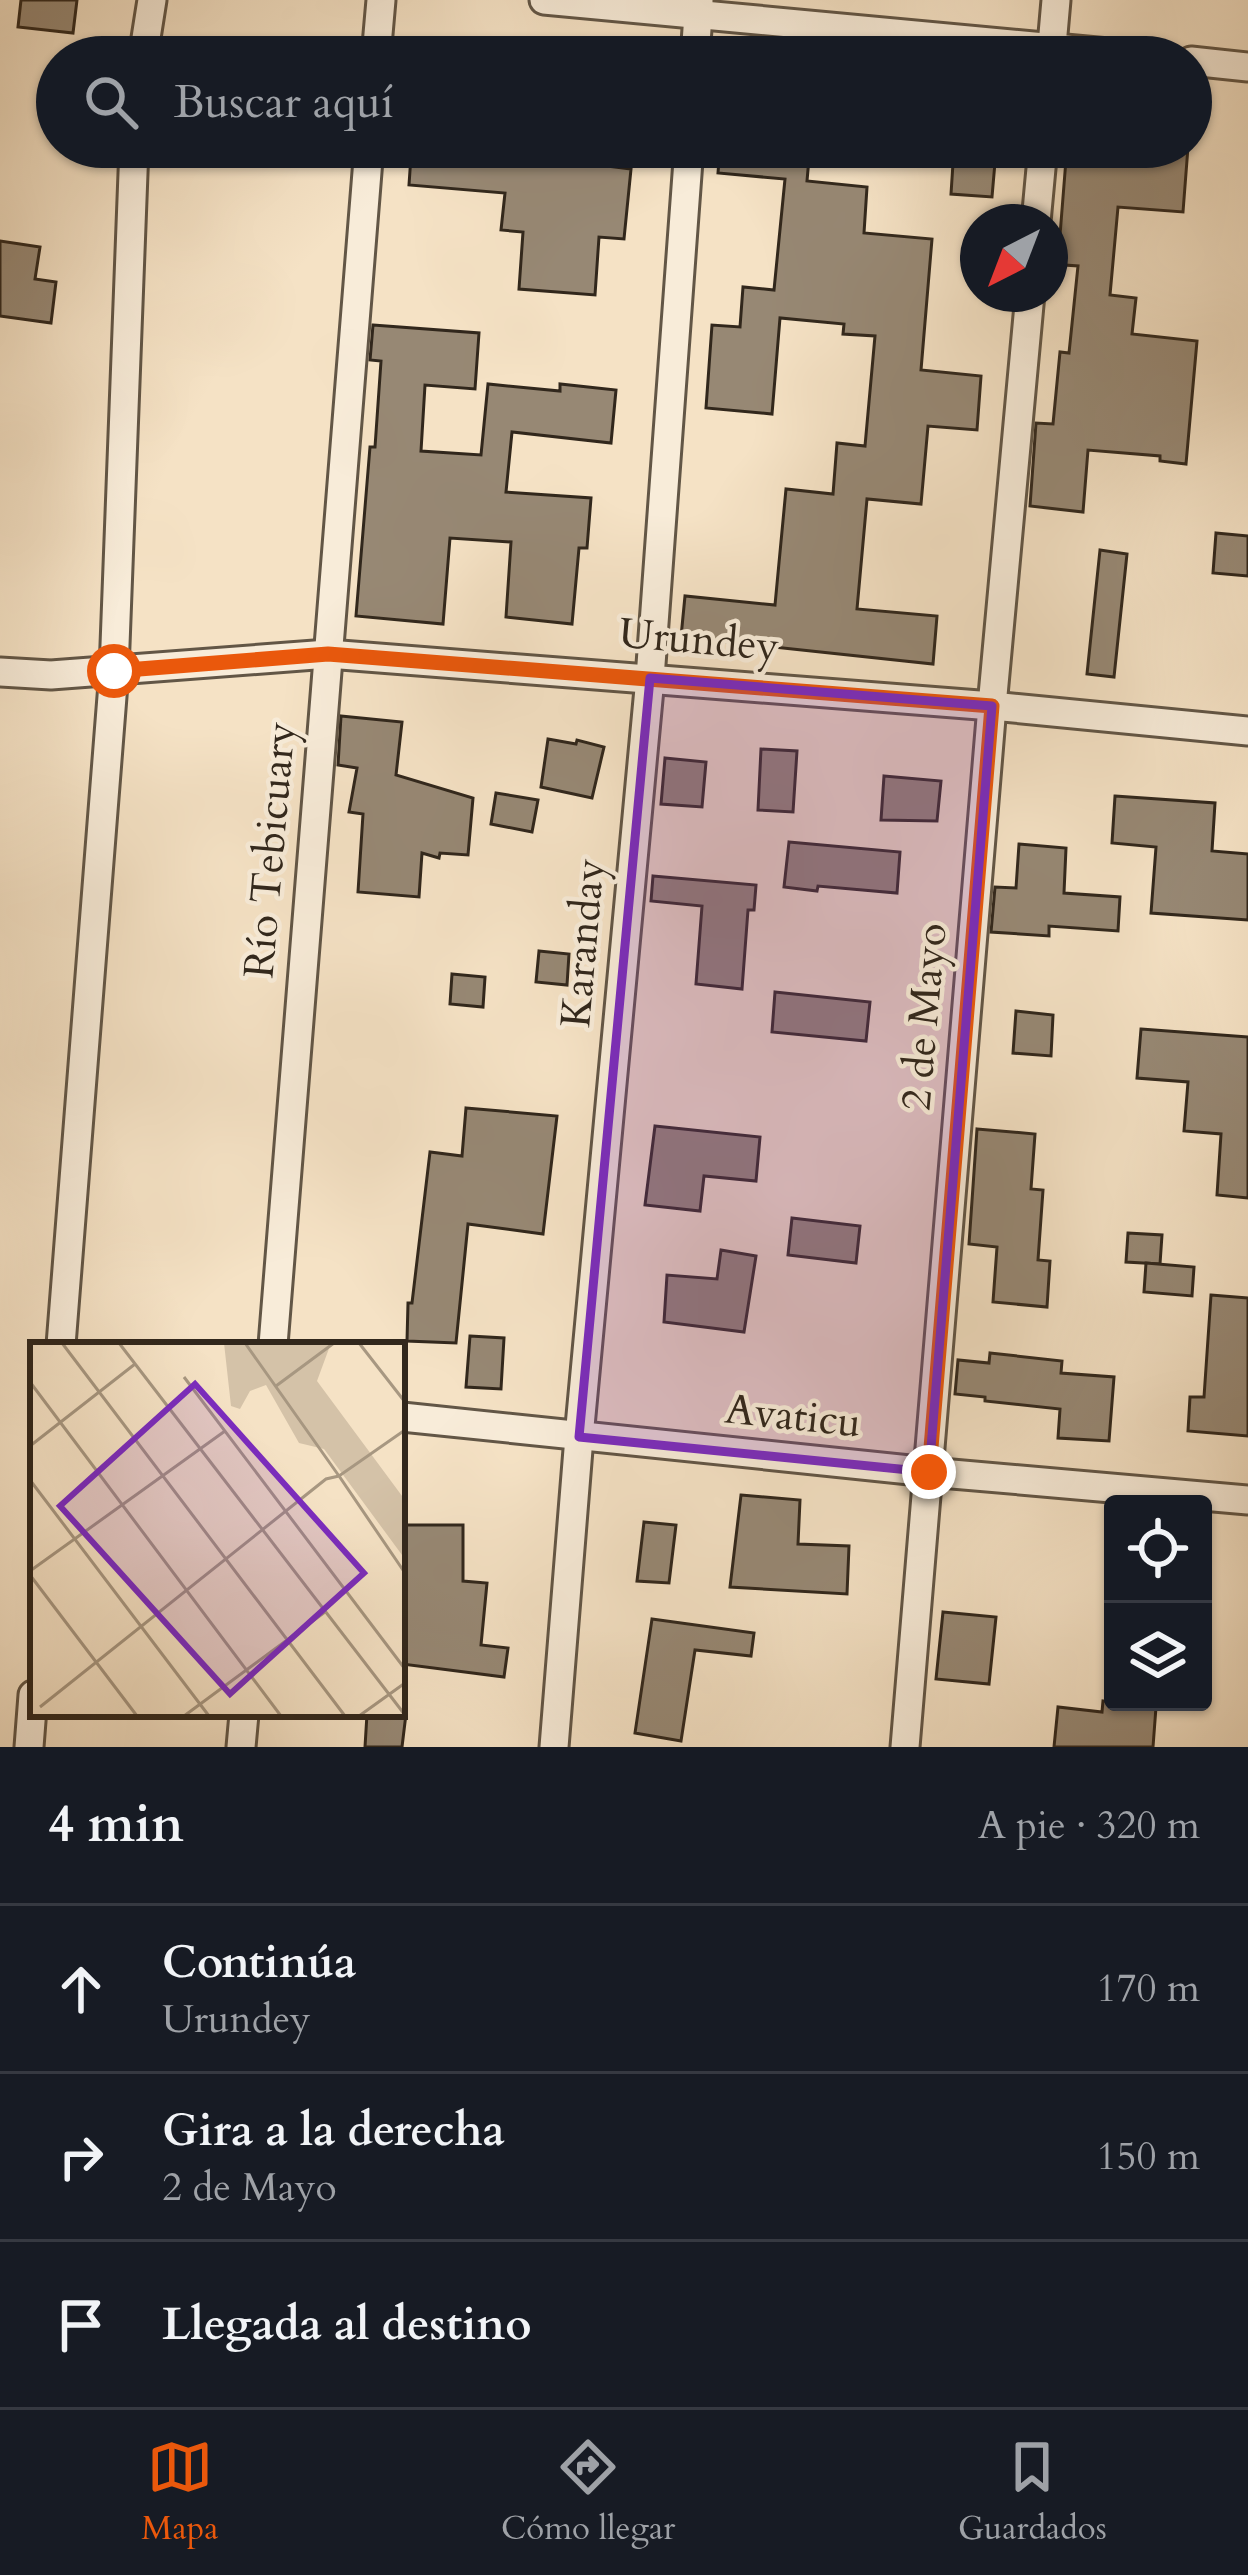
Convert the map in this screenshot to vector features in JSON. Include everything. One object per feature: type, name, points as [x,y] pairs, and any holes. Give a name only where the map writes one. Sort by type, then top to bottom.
[{"type":"street","points":[[146,36],[152,0]]},
{"type":"street","points":[[378,36],[381,0]]},
{"type":"street","points":[[544,0],[699,8],[924,36]]},
{"type":"street","points":[[1053,36],[1056,0]]},
{"type":"street","points":[[1212,63],[1248,67]]},
{"type":"street","points":[[61,1342],[114,671],[133,168]]},
{"type":"street","name":"Río Tebicuary","points":[[273,1342],[367,168]]},
{"type":"street","name":"Karanday","points":[[554,1747],[650,678],[686,168]]},
{"type":"street","points":[[1038,204],[1041,168]]},
{"type":"street","name":"2 de Mayo","points":[[905,1747],[1028,312]]},
{"type":"street","name":"Urundey","points":[[0,672],[51,675],[328,654],[1248,731]]},
{"type":"street","name":"Avaticu","points":[[405,1417],[1248,1500]]},
{"type":"street","points":[[29,1747],[31,1717]]},
{"type":"street","points":[[242,1747],[244,1717]]},
{"type":"highlighted area","points":[[650,678],[992,706],[929,1472],[579,1437]]},
{"type":"building","points":[[21,0],[77,0],[73,33],[18,27]]},
{"type":"building","points":[[410,168],[631,169],[624,239],[599,237],[595,295],[519,289],[523,232],[501,230],[505,193],[409,185]]},
{"type":"building","points":[[718,168],[808,168],[807,181],[867,187],[864,233],[932,239],[921,370],[981,376],[977,430],[928,426],[921,504],[867,499],[857,609],[937,616],[933,664],[681,637],[685,596],[775,605],[786,489],[833,494],[837,443],[865,446],[875,336],[843,334],[844,324],[780,318],[772,414],[706,408],[712,325],[740,327],[743,287],[774,290],[785,179],[718,173]]},
{"type":"building","points":[[953,168],[995,168],[992,197],[951,194]]},
{"type":"building","points":[[1065,168],[1186,168],[1183,212],[1118,207],[1110,295],[1136,298],[1132,334],[1197,341],[1186,464],[1160,461],[1160,456],[1088,450],[1083,512],[1030,506],[1036,423],[1053,424],[1060,352],[1069,353],[1078,266],[1068,265],[1068,204],[1062,204]]},
{"type":"building","points":[[0,241],[40,247],[35,279],[56,282],[51,323],[0,316]]},
{"type":"building","points":[[373,325],[479,333],[475,389],[425,385],[421,451],[481,455],[488,384],[560,391],[560,384],[616,390],[611,443],[512,432],[506,492],[591,498],[587,548],[579,548],[572,624],[506,617],[511,542],[450,538],[443,624],[356,616],[381,361],[370,360]]},
{"type":"building","points":[[1216,533],[1248,536],[1248,576],[1213,573]]},
{"type":"building","points":[[1100,550],[1127,554],[1114,677],[1087,674]]},
{"type":"building","points":[[341,716],[402,722],[396,775],[473,798],[468,855],[440,853],[439,858],[422,853],[419,897],[358,892],[363,814],[349,812],[357,768],[338,765]]},
{"type":"building","points":[[548,739],[604,747],[592,798],[541,787]]},
{"type":"building","points":[[761,749],[797,751],[793,812],[758,810]]},
{"type":"building","points":[[665,758],[706,762],[702,807],[661,804]]},
{"type":"building","points":[[884,776],[941,781],[937,821],[881,820]]},
{"type":"building","points":[[496,793],[538,800],[532,832],[491,824]]},
{"type":"building","points":[[1115,796],[1215,803],[1212,851],[1248,854],[1248,920],[1151,913],[1156,847],[1112,843]]},
{"type":"building","points":[[789,842],[900,852],[897,893],[784,887]]},
{"type":"building","points":[[1019,844],[1066,848],[1064,893],[1120,897],[1118,931],[1049,926],[1049,936],[991,932],[995,887],[1016,888]]},
{"type":"building","points":[[653,876],[756,885],[754,910],[748,910],[742,989],[696,984],[702,906],[651,901]]},
{"type":"building","points":[[539,951],[569,954],[567,985],[536,982]]},
{"type":"building","points":[[452,974],[485,977],[483,1007],[450,1004]]},
{"type":"building","points":[[775,992],[870,1002],[866,1041],[772,1032]]},
{"type":"building","points":[[1016,1011],[1053,1015],[1051,1056],[1013,1053]]},
{"type":"building","points":[[1141,1029],[1248,1037],[1248,1198],[1217,1195],[1221,1134],[1184,1131],[1188,1082],[1137,1078]]},
{"type":"building","points":[[466,1108],[557,1116],[543,1234],[468,1224],[456,1343],[407,1341],[430,1152],[462,1156]]},
{"type":"building","points":[[655,1126],[760,1137],[756,1181],[704,1176],[700,1211],[645,1205]]},
{"type":"building","points":[[977,1129],[1035,1134],[1031,1189],[1043,1190],[1038,1260],[1050,1261],[1047,1307],[993,1302],[997,1247],[969,1244]]},
{"type":"building","points":[[792,1218],[860,1226],[856,1263],[788,1255]]},
{"type":"building","points":[[1128,1233],[1162,1235],[1160,1264],[1126,1262]]},
{"type":"building","points":[[721,1250],[756,1256],[744,1332],[664,1322],[667,1275],[717,1279]]},
{"type":"building","points":[[1146,1263],[1194,1267],[1192,1296],[1144,1292]]},
{"type":"building","points":[[1211,1295],[1248,1298],[1248,1436],[1188,1431],[1190,1397],[1204,1397]]},
{"type":"building","points":[[470,1336],[504,1338],[501,1389],[466,1387]]},
{"type":"building","points":[[990,1353],[1062,1361],[1061,1373],[1114,1377],[1109,1441],[1058,1438],[1060,1409],[955,1394],[958,1360],[989,1363]]},
{"type":"building","points":[[741,1495],[800,1500],[798,1544],[849,1546],[847,1594],[730,1587]]},
{"type":"building","points":[[644,1522],[676,1525],[669,1583],[637,1581]]},
{"type":"building","points":[[405,1525],[463,1525],[463,1581],[487,1583],[481,1645],[508,1648],[504,1677],[405,1664]]},
{"type":"building","points":[[943,1612],[996,1617],[989,1684],[936,1679]]},
{"type":"building","points":[[652,1619],[754,1633],[751,1656],[695,1650],[681,1741],[635,1733]]},
{"type":"building","points":[[1103,1701],[1104,1711],[1156,1711],[1153,1747],[1054,1747],[1058,1707],[1102,1712]]},
{"type":"building","points":[[406,1714],[402,1747],[365,1747],[367,1717]]},
{"type":"route","points":[[114,671],[328,654],[992,706],[929,1472]]}]
